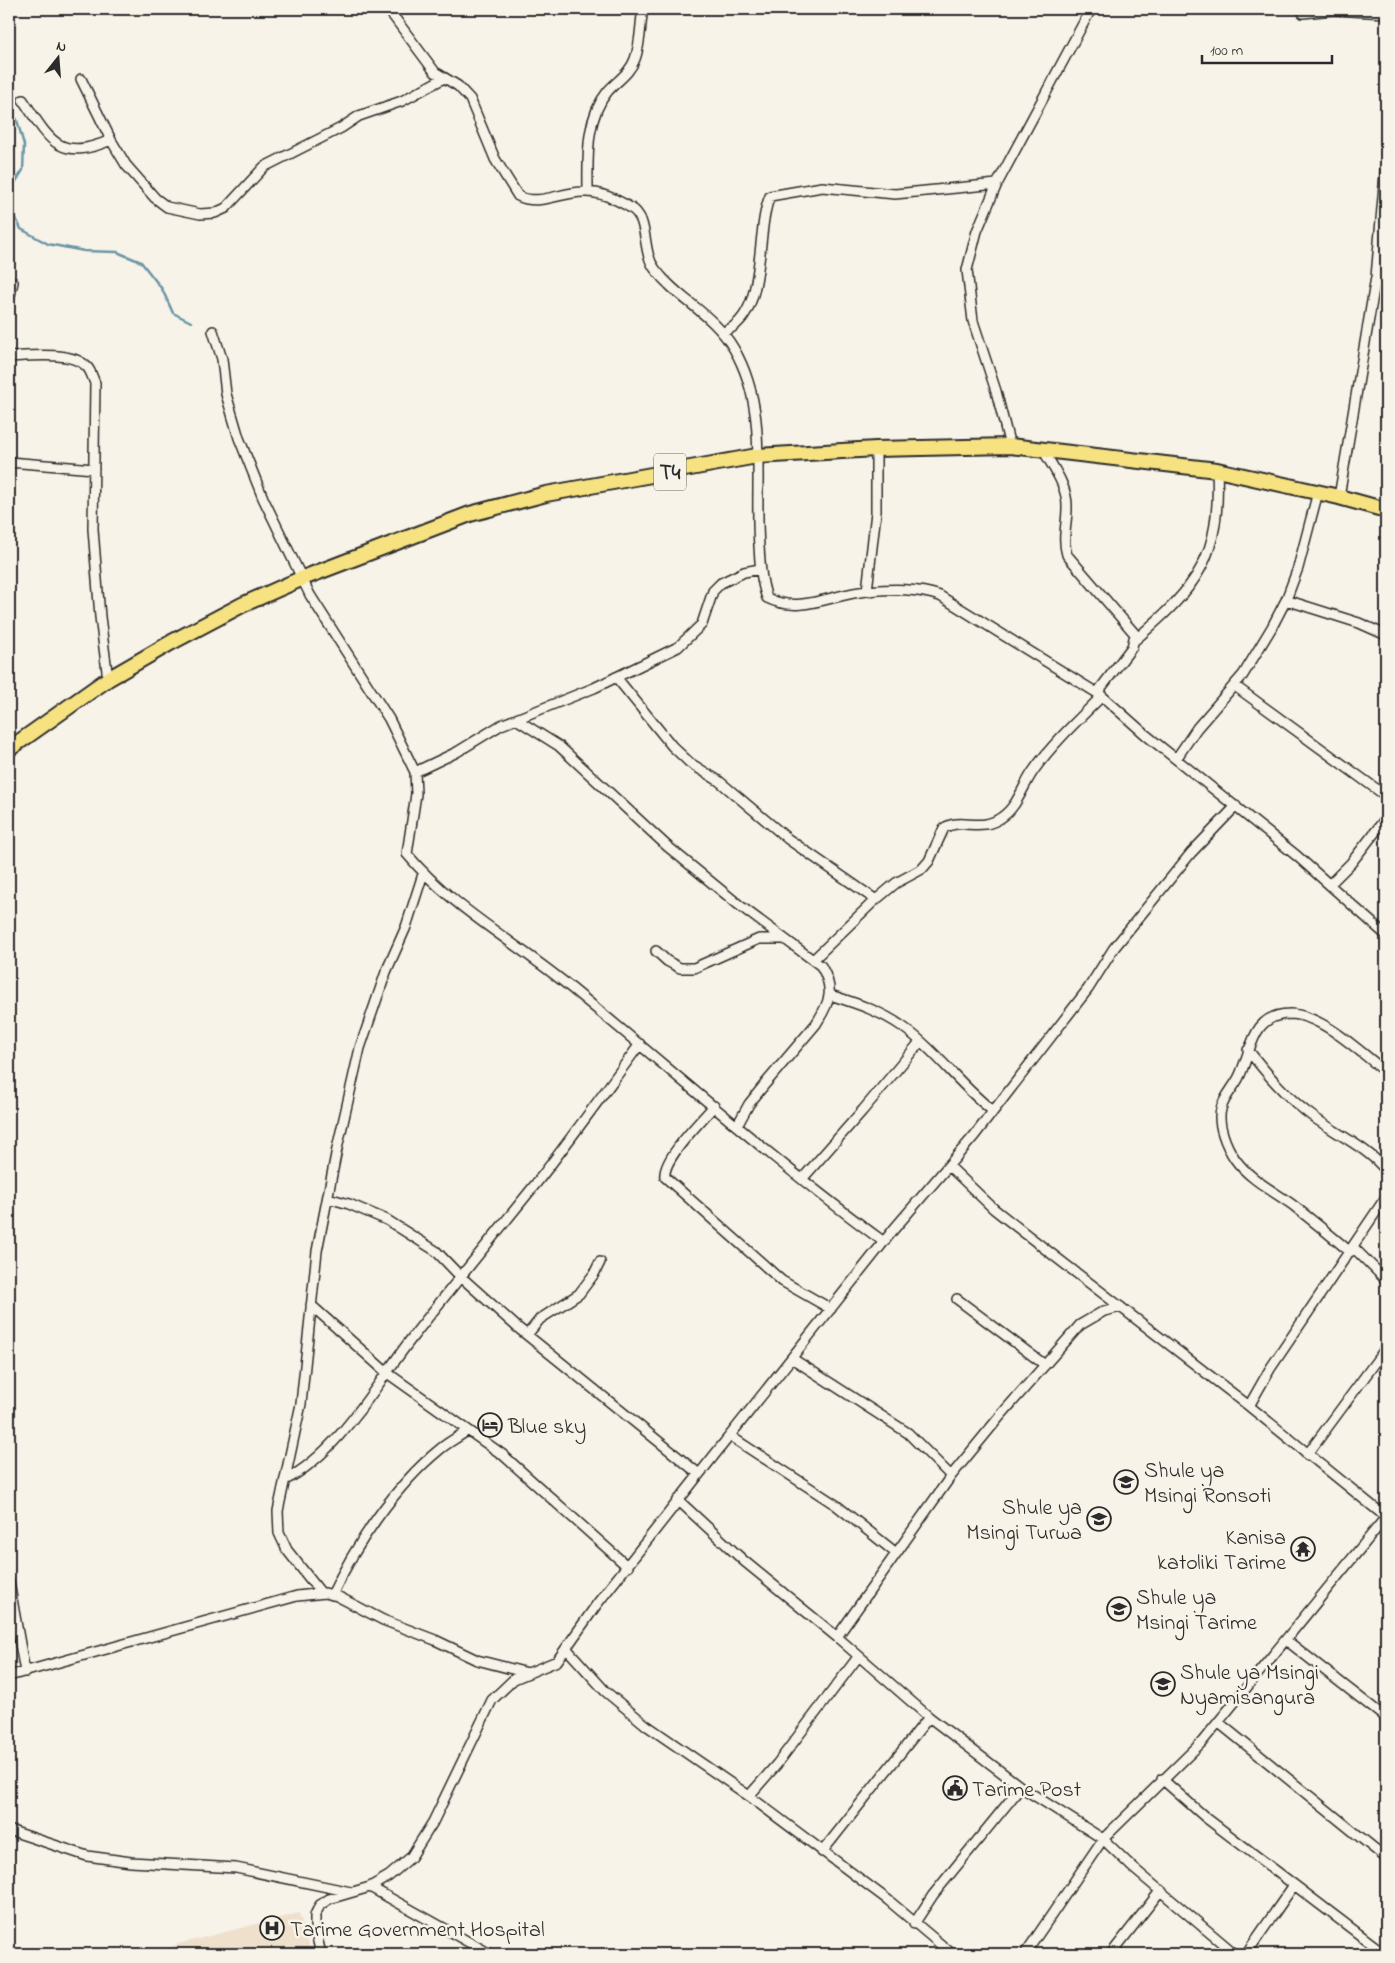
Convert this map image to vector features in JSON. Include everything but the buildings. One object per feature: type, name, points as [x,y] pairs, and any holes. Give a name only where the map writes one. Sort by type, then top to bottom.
[{"type":"highway","name":"T4","points":[[9,749],[108,679],[242,605],[303,578],[470,514],[546,494],[757,456],[876,449],[1010,446],[1217,470],[1318,492],[1386,510]]},
{"type":"street","points":[[388,9],[435,72],[462,90],[470,99],[495,159],[518,196],[535,200],[588,192],[597,193],[636,212],[642,220],[645,248],[654,268],[723,332],[735,350],[755,400],[760,569],[768,598],[778,603],[791,605],[808,604],[867,590],[921,590],[940,596],[1099,694],[1330,884],[1386,935]]},
{"type":"street","points":[[588,192],[590,130],[596,112],[608,92],[623,77],[635,60],[643,9]]},
{"type":"street","points":[[1010,446],[996,390],[973,321],[967,270],[977,231],[997,184],[1091,9]]},
{"type":"street","points":[[1303,13],[1333,10],[1386,13]]},
{"type":"street","points":[[81,79],[111,140],[126,165],[155,198],[167,206],[181,211],[200,214],[215,213],[226,208],[264,167],[341,128],[359,116],[402,101],[444,78]]},
{"type":"street","points":[[23,100],[45,134],[62,147],[82,150],[111,140]]},
{"type":"street","points":[[1339,497],[1376,277],[1386,162]]},
{"type":"street","points":[[723,332],[734,328],[744,316],[752,295],[759,272],[764,210],[770,196],[822,187],[895,194],[997,184]]},
{"type":"street","points":[[9,300],[13,282]]},
{"type":"street","points":[[212,331],[222,359],[226,394],[245,457],[283,540],[321,613],[388,719],[415,772],[416,794],[407,854],[423,874],[553,973],[737,1126],[884,1242]]},
{"type":"street","points":[[9,355],[63,357],[76,360],[86,365],[94,383],[93,529],[100,617],[108,679]]},
{"type":"street","points":[[867,590],[876,512],[876,449]]},
{"type":"street","points":[[813,960],[896,883],[922,869],[929,861],[944,828],[957,824],[984,826],[1004,816],[1013,807],[1035,768],[1099,694],[1132,647],[1135,634],[1132,628],[1067,555],[1064,547],[1067,506],[1065,492],[1043,450]]},
{"type":"street","points":[[9,462],[94,469]]},
{"type":"street","points":[[1135,640],[1171,609],[1198,575],[1214,529],[1218,499],[1217,470]]},
{"type":"street","points":[[1176,759],[1196,728],[1235,686],[1272,628],[1286,600],[1298,568],[1318,492]]},
{"type":"street","points":[[415,772],[457,752],[516,719],[616,677],[678,648],[702,624],[713,591],[721,583],[744,572],[760,569]]},
{"type":"street","points":[[1286,600],[1359,623],[1386,635]]},
{"type":"street","points":[[616,677],[672,746],[690,763],[720,780],[788,839],[876,900]]},
{"type":"street","points":[[1235,686],[1386,796]]},
{"type":"street","points":[[516,719],[559,746],[668,846],[782,939],[821,966],[829,980],[830,994],[825,1010],[816,1024],[764,1084],[749,1104],[737,1126]]},
{"type":"street","points":[[321,1954],[315,1929],[316,1915],[320,1905],[329,1899],[370,1887],[389,1876],[411,1857],[434,1822],[492,1700],[514,1679],[557,1661],[567,1649],[598,1604],[678,1500],[921,1196],[949,1166],[993,1111],[1088,989],[1114,948],[1191,854],[1236,806]]},
{"type":"street","points":[[1330,884],[1351,862],[1386,818]]},
{"type":"street","points":[[321,1593],[287,1550],[279,1533],[278,1511],[301,1404],[317,1251],[360,1048],[386,972],[406,927],[423,874]]},
{"type":"street","points":[[656,950],[667,961],[680,968],[694,968],[759,939],[782,939]]},
{"type":"street","points":[[830,994],[872,1009],[903,1027],[976,1098],[993,1111]]},
{"type":"street","points":[[1386,1072],[1325,1026],[1290,1014],[1270,1018],[1259,1027],[1248,1050],[1239,1078],[1220,1108],[1223,1137],[1235,1160],[1260,1182],[1352,1250],[1386,1280]]},
{"type":"street","points":[[803,1178],[920,1042]]},
{"type":"street","points":[[285,1480],[298,1473],[322,1453],[352,1419],[460,1276],[538,1181],[640,1044]]},
{"type":"street","points":[[1248,1050],[1274,1083],[1310,1115],[1371,1156],[1386,1171]]},
{"type":"street","points":[[714,1106],[669,1159],[664,1170],[665,1177],[782,1281],[830,1309]]},
{"type":"street","points":[[949,1166],[994,1209],[1249,1406],[1386,1517],[1202,1742],[1162,1779],[1103,1839],[1025,1954]]},
{"type":"street","points":[[328,1198],[366,1210],[400,1228],[436,1251],[460,1276],[527,1335],[699,1474]]},
{"type":"street","points":[[1249,1406],[1270,1370],[1386,1198]]},
{"type":"street","points":[[527,1335],[540,1319],[579,1294],[594,1274],[600,1262]]},
{"type":"street","points":[[957,1299],[1045,1365]]},
{"type":"street","points":[[311,1305],[386,1372],[503,1455],[628,1567]]},
{"type":"street","points":[[837,1638],[951,1476],[1045,1365],[1080,1326],[1104,1311],[1121,1307]]},
{"type":"street","points":[[1308,1454],[1386,1348]]},
{"type":"street","points":[[792,1358],[908,1433],[951,1476]]},
{"type":"street","points":[[332,1595],[350,1560],[402,1488],[439,1450],[468,1430]]},
{"type":"street","points":[[730,1436],[836,1505],[896,1553]]},
{"type":"street","points":[[678,1500],[744,1561],[929,1717],[1021,1787],[1103,1839],[1235,1954]]},
{"type":"street","points":[[9,1582],[25,1672]]},
{"type":"street","points":[[9,1676],[297,1596],[321,1593],[332,1595],[477,1660],[528,1673]]},
{"type":"street","points":[[1286,1640],[1386,1718]]},
{"type":"street","points":[[567,1649],[605,1691],[646,1725],[749,1796],[888,1900],[914,1924],[952,1954]]},
{"type":"street","points":[[749,1796],[777,1764],[858,1657]]},
{"type":"street","points":[[822,1852],[929,1717]]},
{"type":"street","points":[[1218,1722],[1386,1858]]},
{"type":"street","points":[[1162,1779],[1205,1817],[1385,1954]]},
{"type":"street","points":[[914,1924],[933,1895],[1021,1787]]},
{"type":"street","points":[[9,1830],[87,1856],[131,1862],[236,1868],[354,1892]]},
{"type":"street","points":[[1246,1954],[1294,1885]]},
{"type":"street","points":[[370,1887],[490,1954]]},
{"type":"street","points":[[1111,1954],[1160,1890]]},
{"type":"shaded area","name":"Tarime Government Hospital","points":[[299,1913],[312,1954],[157,1954],[178,1944]]},
{"type":"waterway","points":[[9,108],[17,120],[24,145],[23,170],[13,186],[13,212],[21,229],[48,244],[84,251],[117,252],[141,262],[162,289],[173,313],[191,322]]},
{"type":"place","name":"Blue sky","points":[[490,1425]]},
{"type":"place","name":"Shule ya Msingi Ronsoti","points":[[1126,1482]]},
{"type":"place","name":"Shule ya Msingi Turwa","points":[[1099,1519]]},
{"type":"place","name":"Kanisa katoliki Tarime","points":[[1303,1549]]},
{"type":"place","name":"Shule ya Msingi Tarime","points":[[1119,1609]]},
{"type":"place","name":"Shule ya Msingi Nyamisangura","points":[[1163,1684]]},
{"type":"place","name":"Tarime Post","points":[[955,1788]]},
{"type":"place","name":"Tarime Government Hospital","points":[[272,1928]]}]
